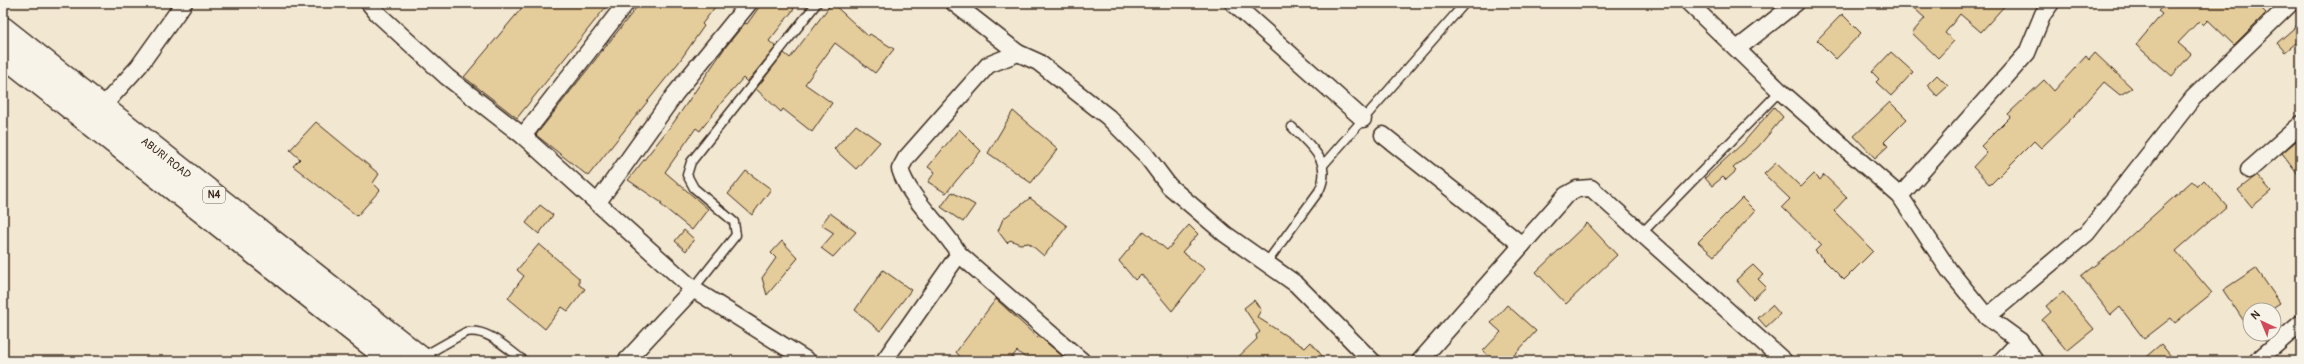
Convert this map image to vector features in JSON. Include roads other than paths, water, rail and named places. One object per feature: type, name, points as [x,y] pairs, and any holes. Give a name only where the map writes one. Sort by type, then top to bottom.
[{"type":"highway","name":"ABURI ROAD","points":[[3,28],[423,359]]},
{"type":"highway","name":"ABURI ROAD","points":[[3,55],[391,361]]},
{"type":"street","points":[[102,107],[139,66],[184,3]]},
{"type":"street","points":[[370,3],[378,14],[447,77],[523,136],[581,190],[598,202],[667,268],[693,289],[808,361]]},
{"type":"street","points":[[523,136],[626,3]]},
{"type":"street","points":[[598,202],[675,94],[748,3]]},
{"type":"street","points":[[954,3],[1018,53],[1038,62],[1108,117],[1145,154],[1169,186],[1225,234],[1296,284],[1372,361]]},
{"type":"street","points":[[1233,3],[1363,119]]},
{"type":"street","points":[[1689,3],[1780,91],[1900,196],[1949,270],[1987,317],[2020,341],[2035,361]]},
{"type":"street","points":[[1737,49],[1796,3]]},
{"type":"street","points":[[1900,196],[2027,53],[2043,14],[2051,3]]},
{"type":"street","points":[[1987,317],[2087,233],[2193,98],[2291,3]]},
{"type":"street","points":[[1018,53],[988,65],[906,158],[900,169],[904,182],[948,236],[959,254],[1082,361]]},
{"type":"street","points":[[2249,170],[2301,124]]},
{"type":"street","points":[[1383,135],[1522,245]]},
{"type":"street","points":[[1420,361],[1566,195],[1577,189],[1590,188],[1784,361]]},
{"type":"street","points":[[884,361],[959,254]]},
{"type":"street","points":[[626,361],[693,289]]},
{"type":"street","points":[[2257,361],[2301,323]]},
{"type":"street","points":[[2001,361],[2020,341]]},
{"type":"lane","points":[[693,289],[736,235],[734,222],[728,215],[694,188],[687,175],[691,162],[817,3]]},
{"type":"lane","points":[[1324,164],[1465,3]]},
{"type":"lane","points":[[1642,234],[1780,91]]},
{"type":"lane","points":[[1266,262],[1319,191],[1325,179],[1324,164],[1292,127]]},
{"type":"lane","points":[[423,359],[466,332],[472,331],[488,334],[523,360]]}]
